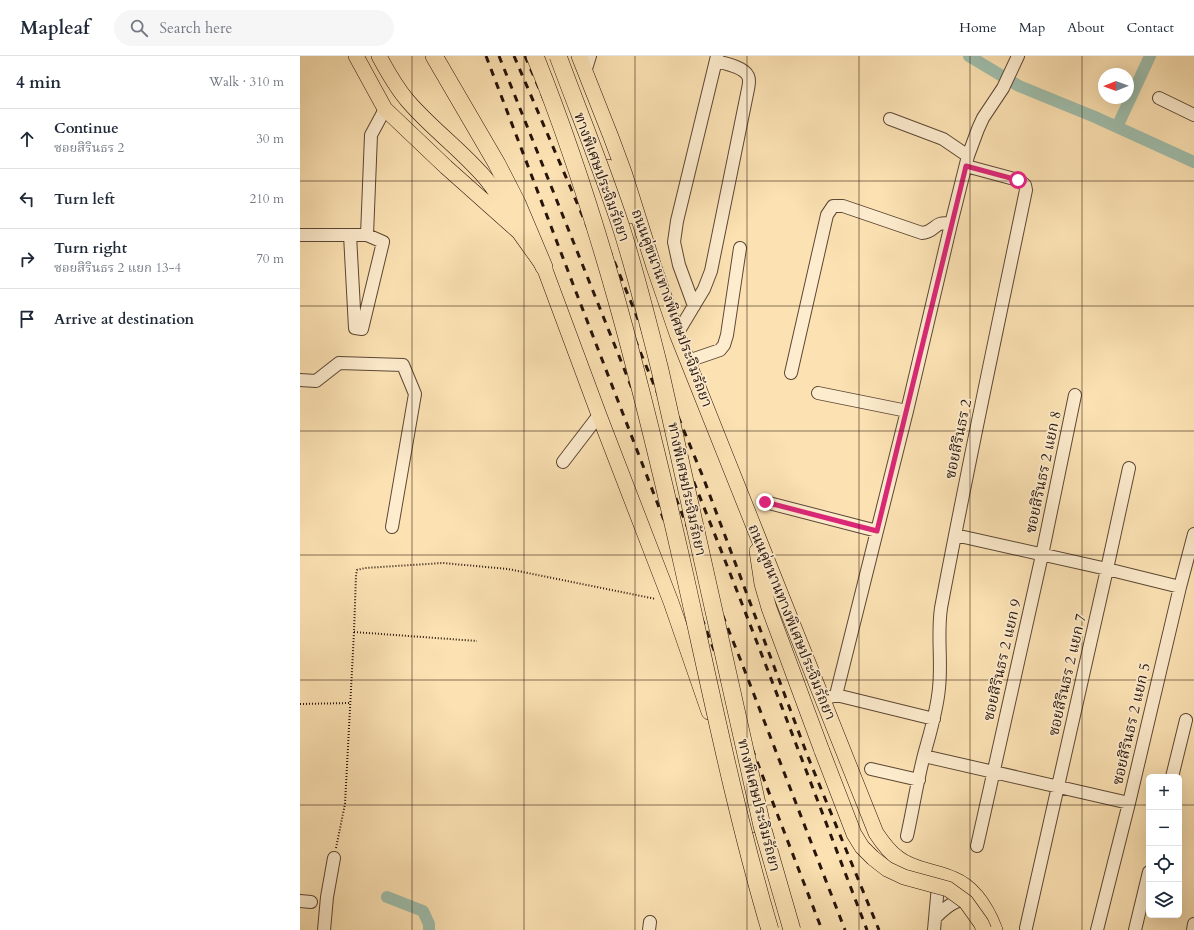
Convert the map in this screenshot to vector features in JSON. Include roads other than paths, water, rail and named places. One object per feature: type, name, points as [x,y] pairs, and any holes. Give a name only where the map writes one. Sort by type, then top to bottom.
[{"type":"highway","points":[[434,56],[497,164],[517,203],[544,267]]},
{"type":"highway","name":"ทางพิเศษประจิมรัถยา","points":[[535,56],[571,154],[598,234],[617,301],[664,490],[742,830],[781,928]]},
{"type":"highway","name":"ทางพิเศษประจิมรัถยา","points":[[566,56],[590,140],[618,218],[642,298],[660,370],[762,826],[781,928]]},
{"type":"main road","points":[[356,56],[385,109],[446,167],[520,232]]},
{"type":"main road","points":[[379,56],[387,71],[406,98],[429,123],[479,171],[499,197],[520,232],[544,267],[671,602],[781,928]]},
{"type":"main road","points":[[566,56],[601,151],[654,267]]},
{"type":"main road","name":"ถนนคู่ขนานทางพิเศษประจิมรัถยา","points":[[566,56],[586,72],[624,172],[654,267],[688,361],[751,521],[830,697],[876,833],[886,848],[898,858],[913,866],[952,878],[961,883],[982,903],[995,930]]},
{"type":"main road","points":[[751,521],[762,584],[769,608],[854,834],[862,847],[873,858],[888,869],[904,877],[948,889],[966,902],[982,922],[984,930]]},
{"type":"street","points":[[586,72],[590,56]]},
{"type":"street","points":[[934,720],[830,697],[877,531],[967,161],[983,118],[1003,88],[1018,56]]},
{"type":"street","points":[[678,334],[704,289],[711,271],[749,82],[748,76],[745,72],[716,58],[677,221],[674,242],[679,265],[694,306]]},
{"type":"street","points":[[1159,98],[1194,115]]},
{"type":"street","points":[[367,235],[371,135],[385,109]]},
{"type":"street","points":[[890,120],[943,139],[967,161]]},
{"type":"street","name":"ซอยสิรินธร 2","points":[[955,535],[1026,190],[1024,184],[1018,180],[967,161]]},
{"type":"street","points":[[791,373],[827,215],[833,206],[843,206],[922,233],[927,233],[937,224],[951,224]]},
{"type":"street","points":[[300,235],[350,235],[367,235],[384,242],[362,329],[356,328],[350,235]]},
{"type":"street","points":[[688,361],[720,350],[724,345],[727,335],[740,248]]},
{"type":"street","points":[[300,380],[316,380],[339,363],[402,365],[415,394],[392,527]]},
{"type":"street","points":[[818,393],[906,411]]},
{"type":"street","name":"ซอยสิรินธร 2 แยก 8","points":[[1042,555],[1075,395]]},
{"type":"street","points":[[563,462],[599,415]]},
{"type":"street","name":"ซอยสิรินธร 2 แยก 7","points":[[1026,928],[1129,468]]},
{"type":"street","points":[[765,502],[877,531]]},
{"type":"street","name":"ซอยสิรินธร 2 แยก 5","points":[[924,756],[1057,788],[1129,803],[1180,587],[1190,563],[1194,534]]},
{"type":"street","points":[[907,836],[924,756],[934,720],[939,688],[939,629],[941,611],[955,535],[1180,587]]},
{"type":"street","name":"ซอยสิรินธร 2 แยก 9","points":[[977,846],[1042,555]]},
{"type":"street","points":[[1173,774],[1186,720]]},
{"type":"street","points":[[871,769],[919,780]]},
{"type":"street","points":[[1097,930],[1129,803]]},
{"type":"street","points":[[324,930],[327,897],[334,858]]},
{"type":"street","points":[[932,872],[937,880],[938,886],[934,930]]},
{"type":"street","points":[[1135,930],[1147,882]]},
{"type":"street","points":[[936,917],[947,906],[960,899],[970,899],[982,903]]},
{"type":"street","points":[[1193,930],[1194,924]]},
{"type":"street","points":[[759,930],[781,928]]},
{"type":"waterway","points":[[969,56],[1019,86],[1095,117],[1194,162]]},
{"type":"waterway","points":[[1117,127],[1150,56]]},
{"type":"waterway","points":[[387,897],[423,911],[429,924],[429,930]]},
{"type":"railway","points":[[486,56],[822,930]]},
{"type":"railway","points":[[499,56],[741,661],[845,930]]},
{"type":"railway","points":[[514,56],[657,392],[764,660],[867,930]]},
{"type":"railway","points":[[525,56],[612,256],[703,477],[808,757],[879,930]]}]
